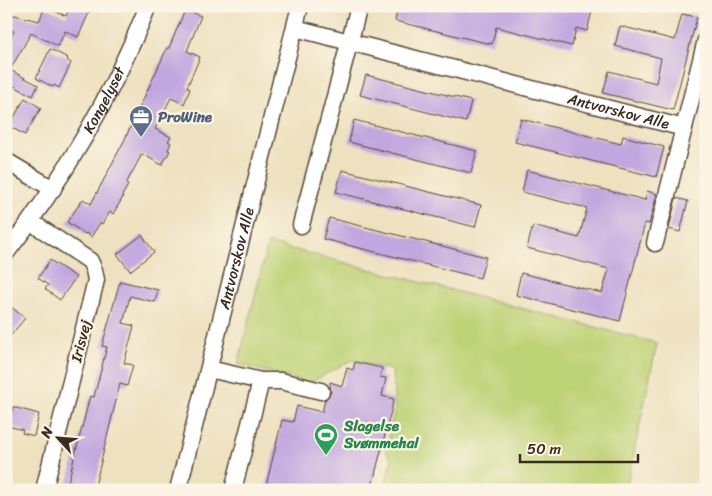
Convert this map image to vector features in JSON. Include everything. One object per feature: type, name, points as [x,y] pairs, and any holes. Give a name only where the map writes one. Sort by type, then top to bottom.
[{"type":"street","name":"Kongelyset","points":[[6,253],[54,189],[92,124],[130,50],[148,6]]},
{"type":"street","name":"Antvorskov Alle","points":[[178,490],[300,6]]},
{"type":"street","points":[[301,225],[359,6]]},
{"type":"street","name":"Antvorskov Alle","points":[[295,28],[684,128]]},
{"type":"street","name":"Antvorskov Alle","points":[[655,243],[706,40]]},
{"type":"street","points":[[6,161],[54,189]]},
{"type":"street","name":"Irisvej","points":[[31,222],[90,261],[96,280],[44,490]]},
{"type":"street","points":[[209,370],[261,381],[281,381],[321,392]]},
{"type":"street","points":[[233,490],[261,381]]},
{"type":"green space","points":[[268,243],[657,343],[626,490],[384,490],[392,459],[386,451],[395,407],[392,370],[352,360],[309,383],[238,364]]},
{"type":"building","points":[[70,6],[92,6],[78,37],[65,31],[58,46],[31,33],[10,70],[38,85],[33,96],[6,82],[6,45],[14,31],[6,29],[6,13],[39,21],[45,7],[66,16]]},
{"type":"building","points":[[398,6],[571,6],[592,11],[587,31],[576,28],[572,46],[496,27],[492,44],[395,21]]},
{"type":"building","points":[[185,10],[201,16],[187,51],[200,57],[187,87],[190,89],[184,104],[171,98],[155,129],[171,137],[168,141],[171,143],[168,150],[170,151],[162,165],[142,154],[126,184],[128,185],[123,197],[113,214],[110,212],[91,237],[67,222],[83,199],[91,204],[124,141],[167,48],[169,48]]},
{"type":"building","points":[[682,14],[697,17],[673,110],[603,93],[609,71],[656,83],[661,58],[615,46],[620,26],[675,40]]},
{"type":"building","points":[[50,49],[68,58],[67,60],[71,63],[59,88],[36,78]]},
{"type":"building","points":[[366,75],[471,101],[466,122],[360,95]]},
{"type":"building","points":[[25,98],[41,108],[25,135],[9,126]]},
{"type":"building","points":[[521,119],[621,144],[623,136],[664,147],[656,177],[515,142]]},
{"type":"building","points":[[354,120],[477,151],[471,173],[349,142]]},
{"type":"building","points":[[342,170],[481,205],[475,227],[336,192]]},
{"type":"building","points":[[527,170],[645,200],[647,191],[657,194],[649,224],[645,223],[620,321],[516,295],[521,273],[602,293],[609,269],[527,248],[533,226],[579,238],[587,208],[522,192]]},
{"type":"building","points":[[676,198],[688,201],[680,232],[669,229]]},
{"type":"building","points":[[329,218],[486,257],[480,278],[323,239]]},
{"type":"building","points":[[142,235],[154,252],[130,271],[117,254]]},
{"type":"building","points":[[50,260],[76,277],[60,300],[45,289],[48,285],[38,278]]},
{"type":"building","points":[[120,281],[158,290],[155,302],[130,296],[123,323],[134,326],[124,363],[133,365],[127,386],[120,384],[94,490],[66,490],[90,396],[94,397],[107,347],[102,346]]},
{"type":"building","points":[[6,303],[25,318],[6,341]]},
{"type":"building","name":"Slagelse Svømmehal","points":[[355,362],[382,368],[380,377],[386,378],[382,396],[394,399],[371,490],[265,490],[282,420],[293,422],[297,406],[322,412],[325,400],[331,393],[330,382],[342,386],[347,368],[353,370]]},
{"type":"building","points":[[13,407],[39,414],[34,436],[22,433],[23,430],[8,426]]},
{"type":"place","name":"ProWine","points":[[141,138]]},
{"type":"place","name":"Slagelse Svømmehal","points":[[326,456]]}]
